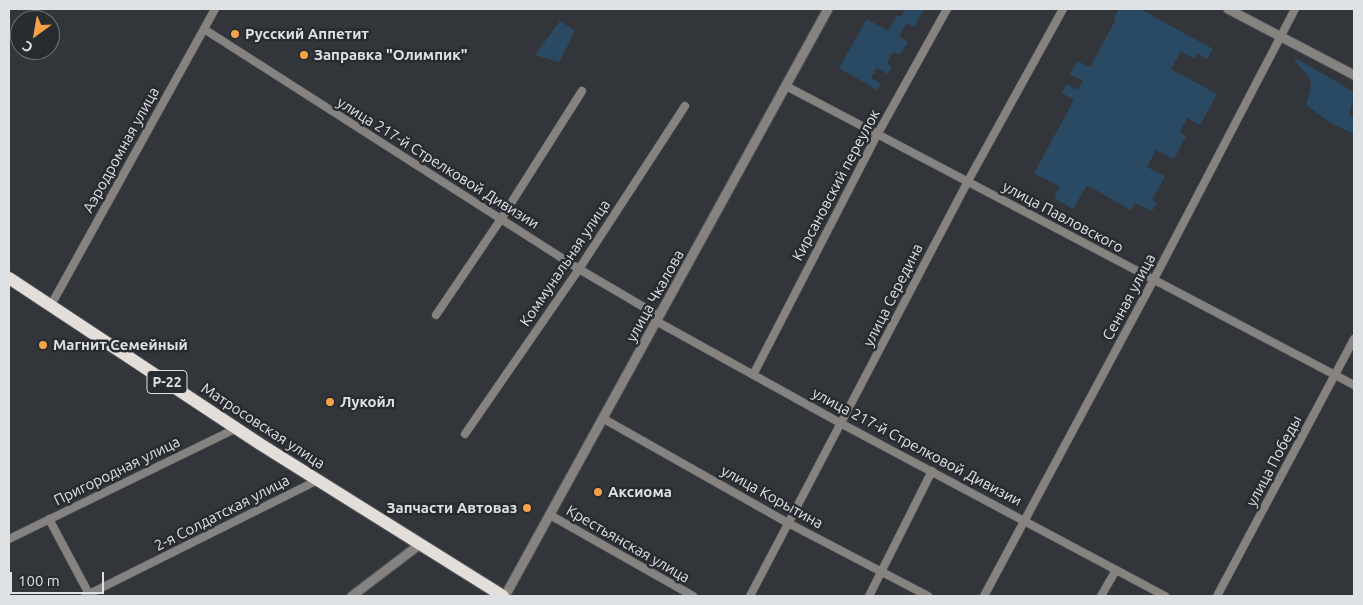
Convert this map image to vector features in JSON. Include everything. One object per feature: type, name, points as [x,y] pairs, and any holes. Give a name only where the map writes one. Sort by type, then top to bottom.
[{"type":"highway","name":"Матросовская улица","points":[[9,278],[419,545],[504,596]]},
{"type":"street","name":"Аэродромная улица","points":[[51,305],[215,9]]},
{"type":"street","name":"улица Чкалова","points":[[504,596],[604,419],[828,9]]},
{"type":"street","name":"Кирсановский переулок","points":[[753,375],[877,135],[947,9]]},
{"type":"street","name":"улица Середина","points":[[750,596],[968,182],[1063,9]]},
{"type":"street","points":[[1228,9],[1354,75]]},
{"type":"street","name":"Сенная улица","points":[[984,596],[1026,521],[1295,9]]},
{"type":"street","name":"улица 217-й Стрелковой Дивизии","points":[[204,29],[579,269],[753,375],[1166,596]]},
{"type":"street","name":"улица Павловского","points":[[786,86],[1153,281],[1354,385]]},
{"type":"street","points":[[436,315],[582,91]]},
{"type":"street","name":"Коммунальная улица","points":[[465,434],[579,269],[685,106]]},
{"type":"street","name":"улица Победы","points":[[1217,596],[1354,339]]},
{"type":"street","name":"улица Корытина","points":[[604,419],[788,523],[928,596]]},
{"type":"street","name":"Пригородная улица","points":[[9,539],[237,428]]},
{"type":"street","points":[[869,596],[932,472]]},
{"type":"street","name":"2-я Солдатская улица","points":[[87,595],[318,480]]},
{"type":"street","name":"Крестьянская улица","points":[[550,515],[693,596]]},
{"type":"street","points":[[49,519],[87,595]]},
{"type":"street","points":[[352,596],[419,545]]},
{"type":"street","points":[[1101,596],[1116,570]]},
{"type":"shaded area","points":[[906,9],[924,9],[914,27],[907,23],[899,36],[908,42],[900,55],[893,52],[887,63],[892,67],[888,74],[877,68],[871,78],[881,84],[877,90],[839,68],[867,19],[888,31],[897,15],[901,17]]},
{"type":"shaded area","points":[[1119,9],[1140,9],[1213,49],[1207,59],[1198,54],[1195,59],[1181,51],[1171,69],[1217,94],[1200,125],[1187,118],[1180,132],[1186,136],[1174,159],[1156,150],[1147,167],[1165,176],[1152,200],[1157,203],[1152,211],[1135,203],[1131,210],[1087,185],[1073,209],[1054,198],[1060,187],[1034,173],[1074,100],[1062,93],[1066,84],[1078,90],[1083,81],[1070,74],[1077,61],[1090,67],[1116,19],[1114,18]]},
{"type":"shaded area","points":[[560,21],[575,31],[559,62],[535,55]]},
{"type":"shaded area","points":[[1294,57],[1354,92],[1354,103],[1352,102],[1349,113],[1354,119],[1354,134],[1332,124],[1306,105],[1311,87],[1309,77]]},
{"type":"place","name":"Русский Аппетит","points":[[235,34]]},
{"type":"place","name":"Заправка \"Олимпик\"","points":[[304,55]]},
{"type":"place","name":"Магнит Семейный","points":[[43,345]]},
{"type":"place","name":"Лукойл","points":[[330,402]]},
{"type":"place","name":"Аксиома","points":[[598,492]]},
{"type":"place","name":"Запчасти Автоваз","points":[[527,508]]}]
